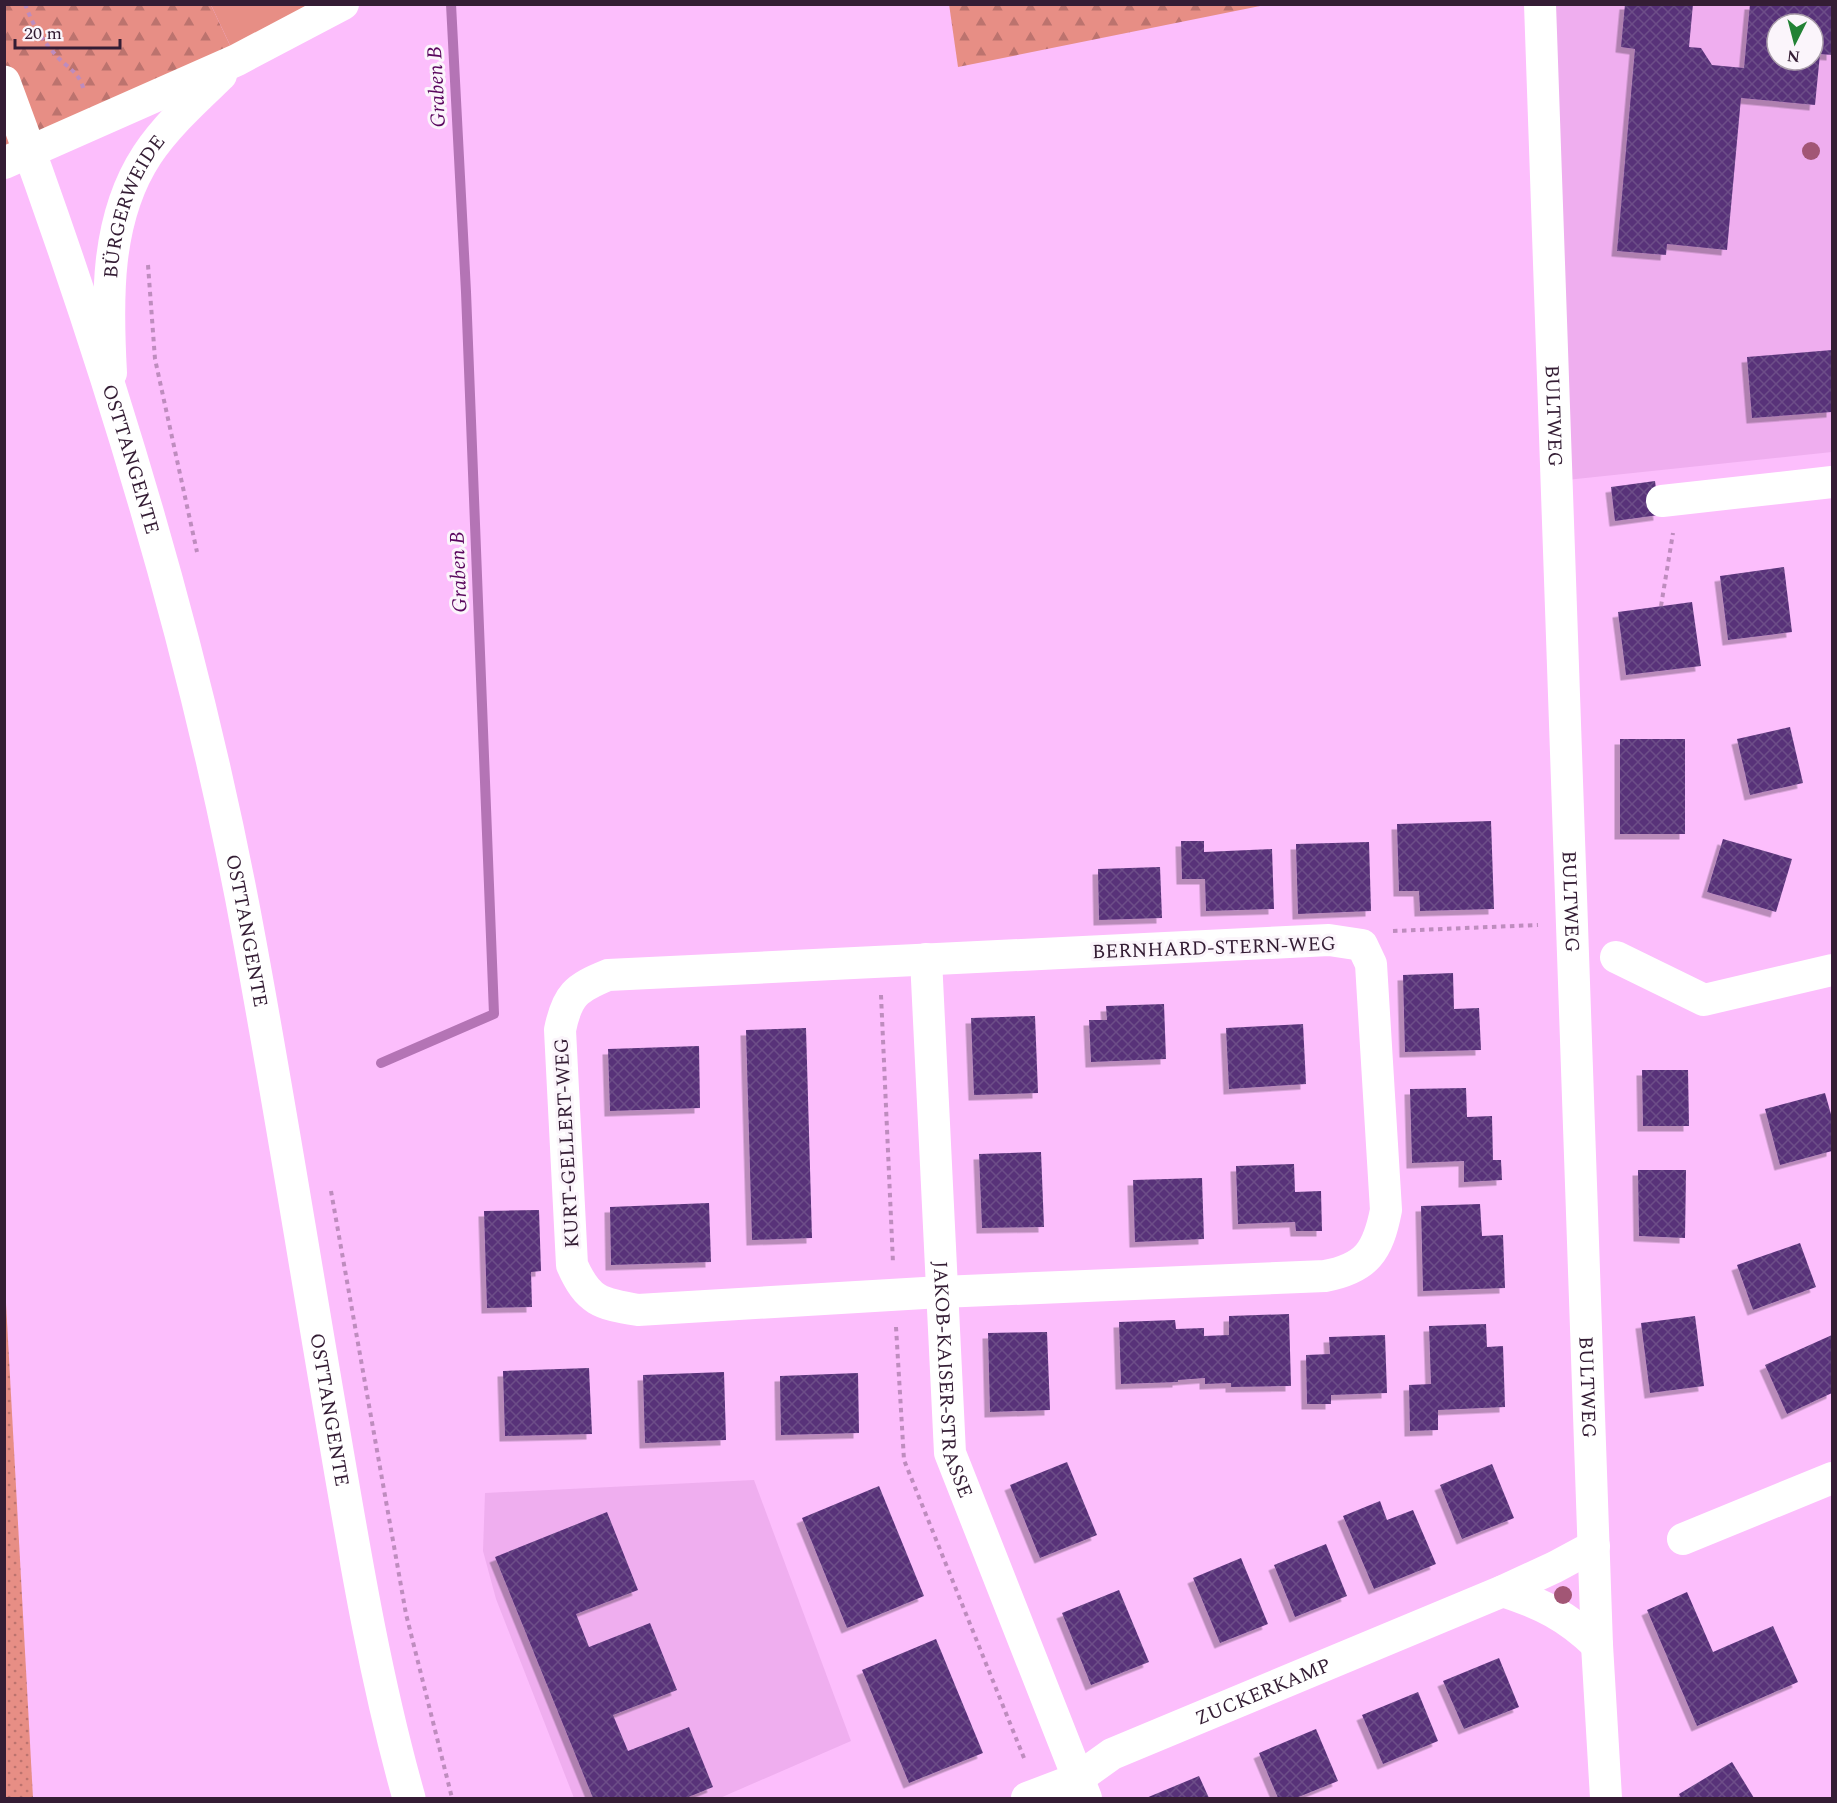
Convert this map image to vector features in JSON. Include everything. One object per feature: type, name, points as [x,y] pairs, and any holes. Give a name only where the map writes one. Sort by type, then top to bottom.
[{"type":"main road","name":"OSTTANGENTE","points":[[4,82],[18,158],[111,387],[175,615],[213,767],[245,917],[358,1578],[384,1710],[409,1798]]},
{"type":"street","name":"BÜRGERWEIDE","points":[[18,158],[237,60],[343,4]]},
{"type":"street","name":"BULTWEG","points":[[1540,4],[1597,1645],[1606,1798]]},
{"type":"street","name":"BÜRGERWEIDE","points":[[111,387],[107,305],[114,244],[125,200],[146,156],[180,114],[237,60]]},
{"type":"street","points":[[1670,500],[1833,482]]},
{"type":"street","name":"BERNHARD-STERN-WEG","points":[[926,959],[1329,940],[1362,945],[1371,964],[1386,1210],[1381,1233],[1370,1256],[1349,1272],[1325,1276],[941,1292]]},
{"type":"street","points":[[1616,957],[1704,1000],[1833,970]]},
{"type":"street","name":"JAKOB-KAISER-STRASSE","points":[[926,959],[950,1453],[1081,1789]]},
{"type":"street","name":"KURT-GELLERT-WEG","points":[[926,959],[608,975],[580,986],[565,1006],[561,1041],[572,1265],[582,1288],[607,1305],[638,1310],[941,1292]]},
{"type":"street","points":[[1683,1539],[1833,1478]]},
{"type":"street","name":"ZUCKERKAMP","points":[[1027,1798],[1081,1789],[1112,1754],[1503,1591],[1594,1546]]},
{"type":"street","points":[[1503,1591],[1540,1603],[1573,1622],[1597,1645]]},
{"type":"path","points":[[1661,606],[1670,500]]},
{"type":"path","points":[[1362,945],[1390,932],[1571,924]]},
{"type":"shaded area","points":[[1540,5],[1832,5],[1832,452],[1557,481]]},
{"type":"shaded area","points":[[754,1480],[851,1741],[720,1798],[574,1798],[496,1599],[483,1551],[485,1493]]},
{"type":"green space","points":[[949,4],[1265,4],[1265,5],[958,67]]},
{"type":"green space","points":[[5,5],[211,5],[237,60],[5,163]]},
{"type":"green space","points":[[211,5],[343,5],[237,60]]},
{"type":"green space","points":[[5,1285],[33,1798],[5,1798]]},
{"type":"building","points":[[1625,4],[1693,4],[1689,47],[1701,48],[1712,65],[1744,68],[1750,4],[1832,4],[1832,55],[1825,54],[1825,12],[1765,12],[1765,72],[1818,72],[1815,105],[1741,98],[1727,250],[1667,244],[1666,255],[1617,251],[1635,49],[1621,47]]},
{"type":"building","points":[[1832,350],[1832,412],[1752,418],[1747,357]]},
{"type":"building","points":[[1655,481],[1659,515],[1615,521],[1611,487]]},
{"type":"building","points":[[1784,567],[1792,632],[1728,640],[1720,576]]},
{"type":"building","points":[[1692,602],[1701,666],[1626,675],[1618,612]]},
{"type":"building","points":[[1790,727],[1803,783],[1750,795],[1737,739]]},
{"type":"building","points":[[1620,739],[1685,739],[1685,834],[1620,834]]},
{"type":"building","points":[[1491,821],[1494,909],[1420,911],[1419,891],[1399,891],[1397,824]]},
{"type":"building","points":[[1723,839],[1792,859],[1776,912],[1707,892]]},
{"type":"building","points":[[1181,841],[1204,841],[1204,852],[1272,849],[1274,909],[1206,911],[1205,879],[1182,879]]},
{"type":"building","points":[[1369,842],[1371,911],[1298,914],[1296,844]]},
{"type":"building","points":[[1160,867],[1162,918],[1099,920],[1098,869]]},
{"type":"building","points":[[1453,973],[1454,1009],[1479,1008],[1481,1050],[1405,1052],[1403,975]]},
{"type":"building","points":[[1164,1004],[1166,1059],[1091,1062],[1089,1020],[1107,1020],[1106,1006]]},
{"type":"building","points":[[1035,1016],[1038,1093],[974,1095],[971,1018]]},
{"type":"building","points":[[1303,1024],[1306,1084],[1229,1089],[1226,1028]]},
{"type":"building","points":[[806,1028],[812,1238],[752,1240],[746,1030]]},
{"type":"building","points":[[699,1046],[700,1108],[610,1111],[608,1049]]},
{"type":"building","points":[[1642,1070],[1688,1070],[1689,1126],[1643,1126]]},
{"type":"building","points":[[1466,1088],[1467,1117],[1492,1116],[1493,1160],[1501,1160],[1502,1180],[1464,1182],[1464,1161],[1412,1163],[1410,1089]]},
{"type":"building","points":[[1825,1093],[1832,1118],[1832,1151],[1780,1165],[1765,1109]]},
{"type":"building","points":[[1041,1152],[1044,1227],[982,1228],[979,1154]]},
{"type":"building","points":[[1294,1164],[1295,1192],[1321,1191],[1322,1231],[1296,1231],[1295,1222],[1238,1224],[1236,1166]]},
{"type":"building","points":[[1638,1170],[1686,1170],[1685,1238],[1639,1236]]},
{"type":"building","points":[[1202,1178],[1204,1239],[1135,1242],[1133,1180]]},
{"type":"building","points":[[709,1203],[711,1262],[611,1265],[610,1207]]},
{"type":"building","points":[[1480,1204],[1482,1236],[1503,1235],[1505,1288],[1423,1291],[1421,1206]]},
{"type":"building","points":[[539,1210],[541,1271],[531,1272],[532,1307],[487,1308],[484,1211]]},
{"type":"building","points":[[1800,1243],[1816,1287],[1753,1310],[1737,1265]]},
{"type":"building","points":[[1289,1314],[1291,1386],[1231,1387],[1231,1383],[1205,1384],[1205,1378],[1178,1380],[1178,1382],[1121,1384],[1119,1322],[1175,1320],[1176,1329],[1204,1328],[1204,1336],[1229,1335],[1229,1316]]},
{"type":"building","points":[[1695,1316],[1704,1386],[1650,1393],[1641,1323]]},
{"type":"building","points":[[1486,1324],[1487,1347],[1503,1346],[1505,1407],[1438,1410],[1438,1430],[1410,1431],[1409,1385],[1431,1384],[1429,1326]]},
{"type":"building","points":[[1047,1332],[1050,1410],[990,1412],[988,1333]]},
{"type":"building","points":[[1385,1335],[1387,1393],[1331,1395],[1331,1404],[1307,1404],[1306,1355],[1330,1354],[1329,1337]]},
{"type":"building","points":[[1832,1335],[1832,1393],[1787,1414],[1765,1365]]},
{"type":"building","points":[[589,1368],[592,1434],[505,1436],[503,1371]]},
{"type":"building","points":[[724,1372],[726,1440],[645,1443],[643,1375]]},
{"type":"building","points":[[858,1373],[859,1433],[781,1435],[780,1376]]},
{"type":"building","points":[[1067,1462],[1097,1535],[1040,1558],[1010,1485]]},
{"type":"building","points":[[1492,1464],[1514,1518],[1462,1539],[1440,1485]]},
{"type":"building","points":[[879,1486],[924,1596],[847,1628],[802,1518]]},
{"type":"building","points":[[1380,1501],[1387,1520],[1413,1510],[1436,1564],[1374,1589],[1343,1516]]},
{"type":"building","points":[[607,1512],[638,1590],[576,1614],[589,1647],[650,1623],[677,1690],[613,1715],[628,1751],[689,1727],[713,1787],[686,1798],[593,1798],[495,1557]]},
{"type":"building","points":[[1326,1544],[1347,1596],[1295,1617],[1274,1565]]},
{"type":"building","points":[[1241,1558],[1268,1624],[1220,1643],[1193,1578]]},
{"type":"building","points":[[1119,1590],[1149,1662],[1091,1685],[1062,1613]]},
{"type":"building","points":[[1687,1592],[1713,1652],[1773,1626],[1798,1682],[1697,1726],[1647,1610]]},
{"type":"building","points":[[936,1639],[983,1753],[909,1783],[862,1670]]},
{"type":"building","points":[[1499,1658],[1519,1707],[1464,1729],[1443,1681]]},
{"type":"building","points":[[1418,1692],[1438,1741],[1383,1764],[1362,1715]]},
{"type":"building","points":[[1316,1729],[1338,1781],[1296,1798],[1278,1798],[1259,1753]]},
{"type":"building","points":[[1732,1762],[1754,1798],[1681,1798],[1679,1794]]},
{"type":"building","points":[[1199,1776],[1209,1798],[1146,1798]]},
{"type":"waterway","name":"Graben B","points":[[381,1063],[494,1014],[466,292],[451,4]]}]
